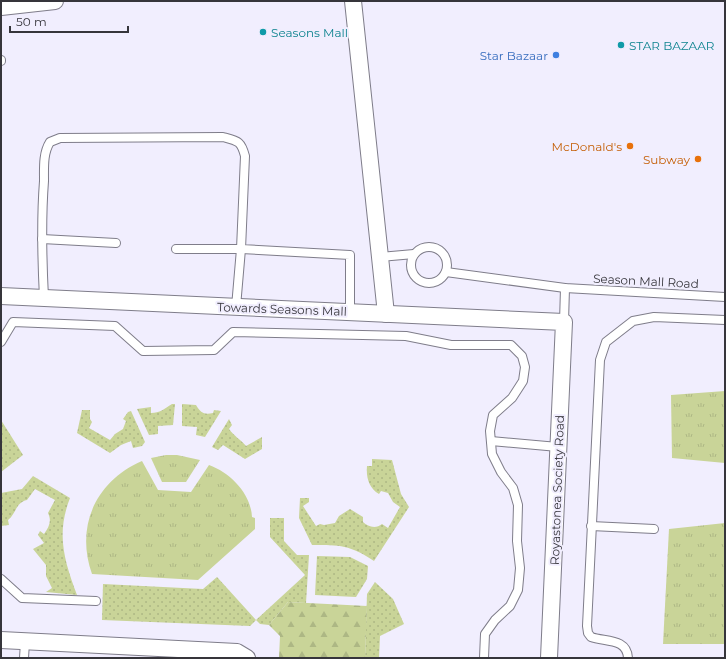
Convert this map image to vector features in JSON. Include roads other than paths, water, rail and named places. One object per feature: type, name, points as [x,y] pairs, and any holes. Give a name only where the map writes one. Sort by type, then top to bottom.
[{"type":"street","points":[[1,7],[55,1]]},
{"type":"street","points":[[353,1],[386,314]]},
{"type":"street","name":"Towards Seasons Mall","points":[[1,296],[564,322]]},
{"type":"street","name":"Royastonea Society Road","points":[[549,658],[564,322]]},
{"type":"street","points":[[1,640],[237,652],[247,658]]},
{"type":"lane","points":[[44,298],[42,239],[45,149],[50,142],[60,138],[223,137],[237,140],[242,146],[245,156],[241,249],[236,307]]},
{"type":"lane","points":[[42,239],[116,242]]},
{"type":"lane","points":[[380,257],[414,254],[424,247],[436,247],[441,250],[448,260],[446,272],[438,281],[426,283],[420,281],[416,277],[411,266],[414,254]]},
{"type":"lane","points":[[176,249],[241,249],[350,255],[350,312]]},
{"type":"lane","name":"Season Mall Road","points":[[446,272],[565,288],[725,297]]},
{"type":"lane","points":[[564,322],[565,288]]},
{"type":"lane","points":[[628,658],[626,648],[621,644],[598,639],[588,634],[586,626],[600,360],[606,342],[633,321],[654,317],[725,320]]},
{"type":"lane","points":[[1,342],[13,322],[114,326],[143,351],[214,350],[233,332],[406,336],[452,345],[511,345],[522,356],[525,367],[524,382],[512,398],[493,415],[490,432],[492,454],[501,472],[512,488],[518,505],[516,541],[520,568],[518,590],[510,606],[495,620],[485,634],[484,658]]},
{"type":"lane","points":[[491,441],[558,447]]},
{"type":"lane","points":[[592,526],[654,529]]},
{"type":"lane","points":[[1,579],[22,598],[96,601]]},
{"type":"lane","points":[[24,658],[25,642]]},
{"type":"place","name":"Seasons Mall","points":[[263,32]]},
{"type":"place","name":"STAR BAZAAR","points":[[621,45]]},
{"type":"place","name":"Star Bazaar","points":[[556,55]]},
{"type":"place","name":"McDonald's","points":[[630,146]]},
{"type":"place","name":"Subway","points":[[698,159]]}]
